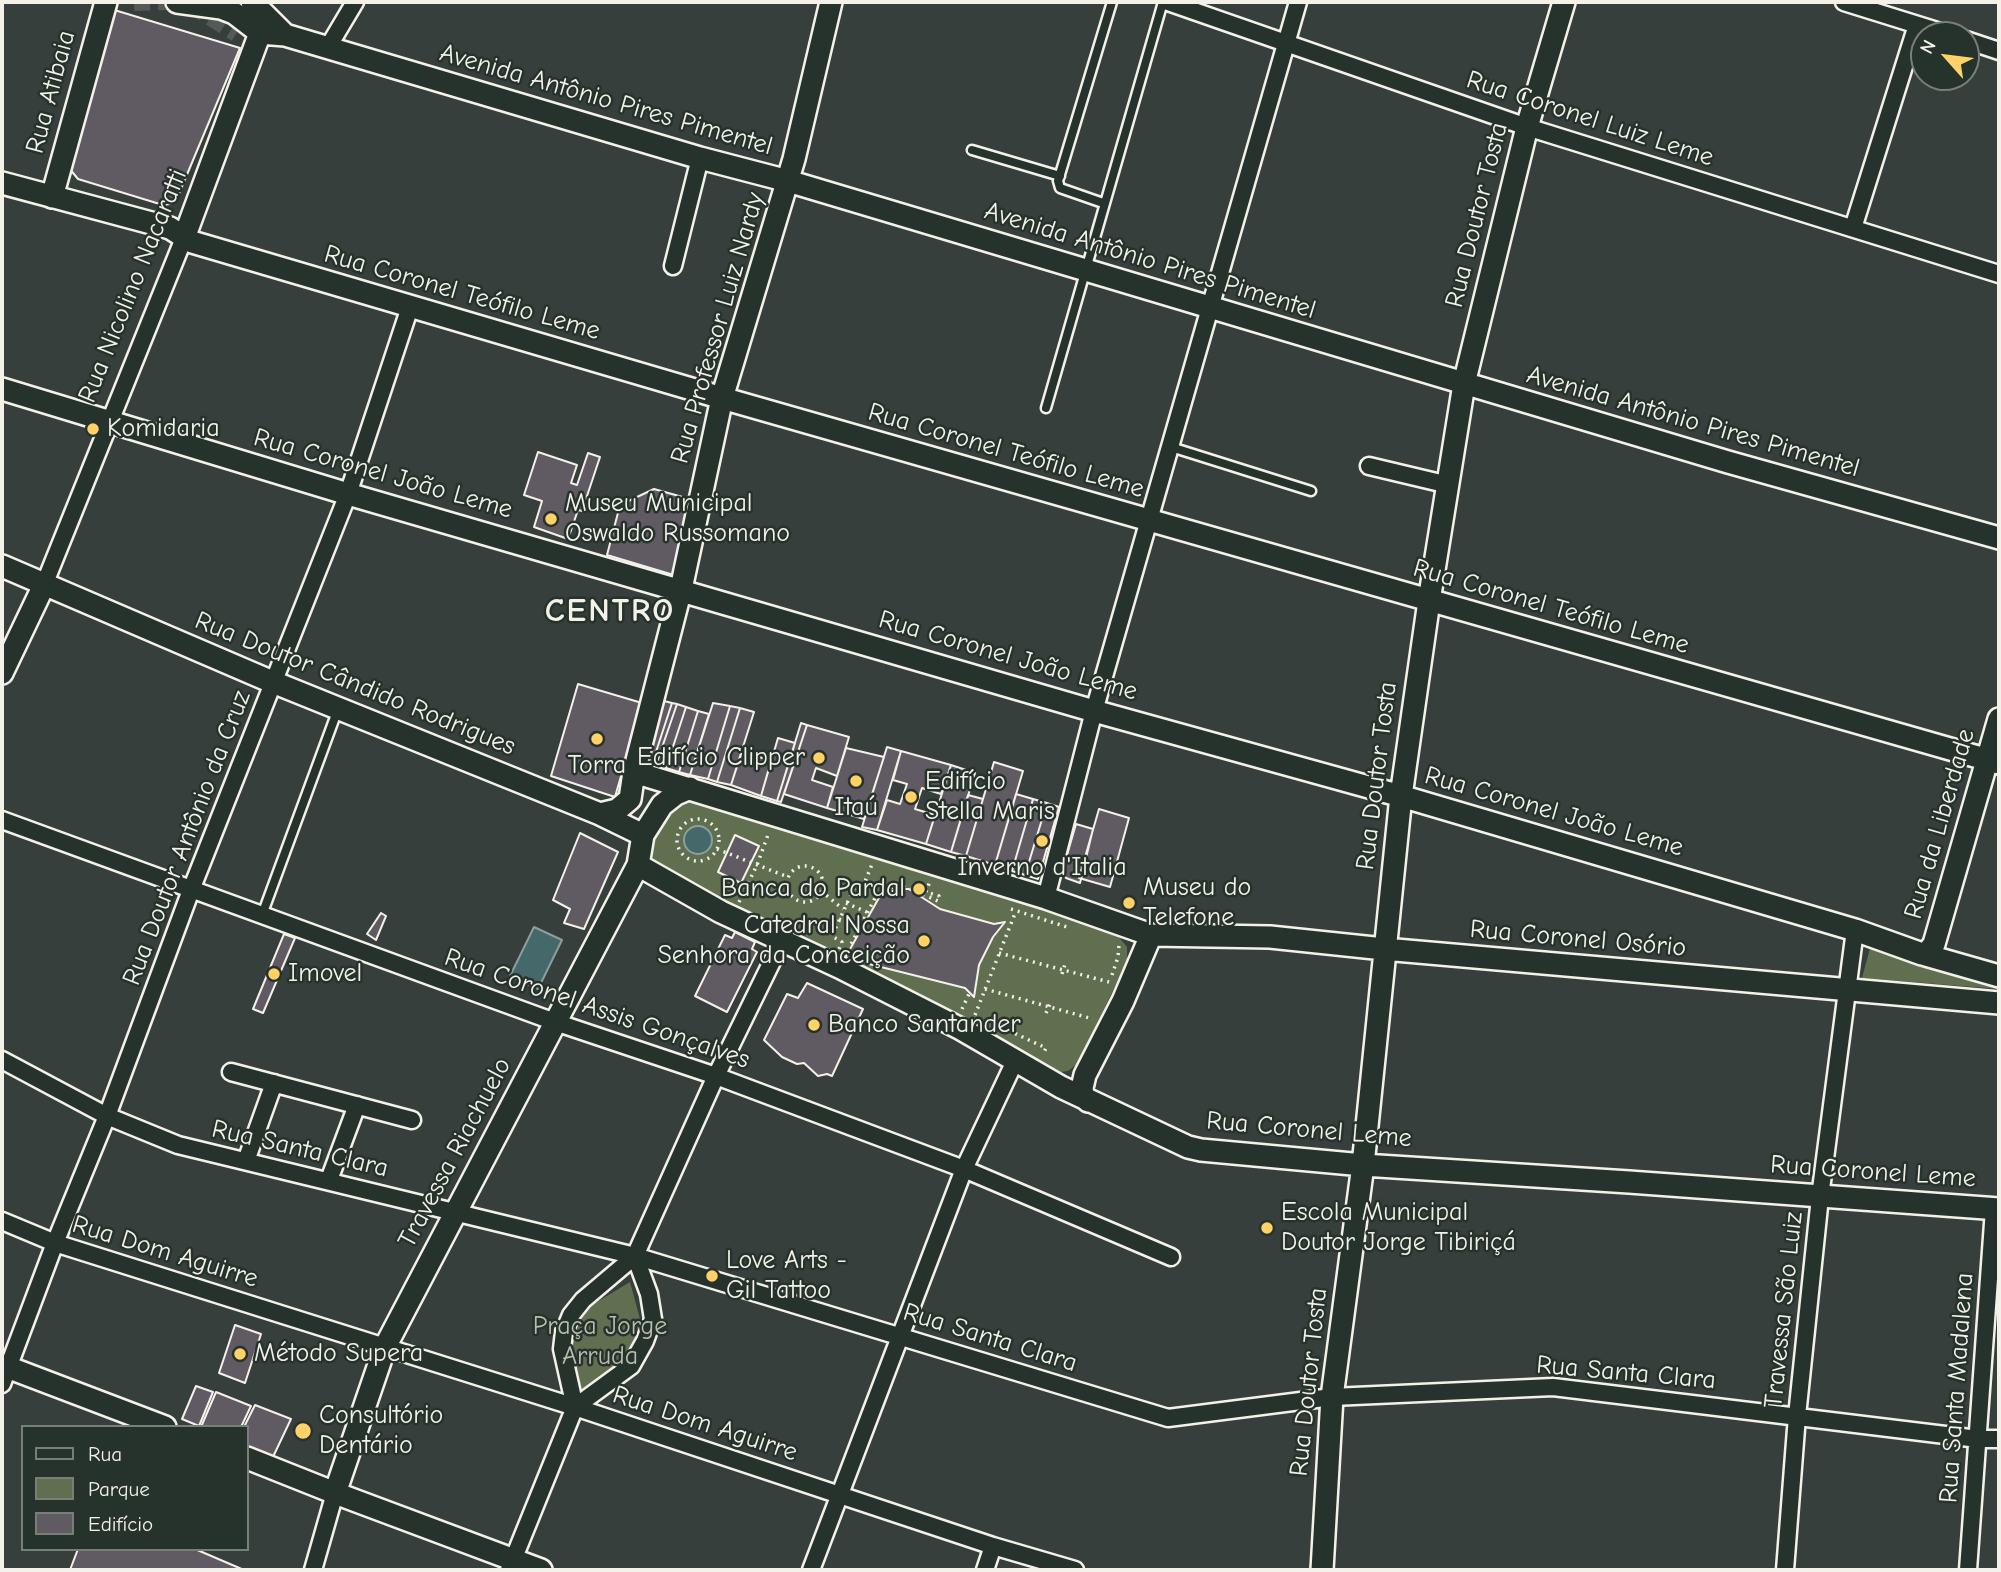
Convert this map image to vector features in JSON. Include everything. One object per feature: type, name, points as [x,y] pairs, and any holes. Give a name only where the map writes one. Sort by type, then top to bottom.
[{"type":"street","name":"Rua Atibaia","points":[[52,197],[106,2]]},
{"type":"street","points":[[177,2],[221,8],[234,13],[260,33]]},
{"type":"street","name":"Avenida Antônio Pires Pimentel","points":[[252,2],[285,35]]},
{"type":"street","points":[[327,48],[355,2]]},
{"type":"street","name":"Rua Professor Luiz Nardy","points":[[600,814],[617,810],[627,804],[633,787],[634,772],[681,589],[722,398],[788,181],[830,2]]},
{"type":"street","name":"Rua Coronel Luiz Leme","points":[[1166,2],[1527,127],[1999,274]]},
{"type":"street","points":[[1046,898],[1094,711],[1298,2]]},
{"type":"street","name":"Rua Doutor Tosta","points":[[1322,1570],[1332,1397],[1363,1165],[1401,796],[1429,601],[1464,384],[1527,127],[1564,2]]},
{"type":"street","points":[[1844,2],[1864,4],[1910,22]]},
{"type":"street","name":"Avenida Antônio Pires Pimentel","points":[[260,33],[285,35],[700,158],[788,181],[1728,462],[1999,538]]},
{"type":"street","name":"Rua Nicolino Nacaratti","points":[[2,673],[44,585],[110,422],[184,238],[260,33]]},
{"type":"street","points":[[1980,45],[1999,51]]},
{"type":"street","points":[[1853,228],[1910,47]]},
{"type":"street","points":[[673,266],[700,158]]},
{"type":"street","name":"Rua Coronel Teófilo Leme","points":[[2,183],[170,228],[184,238],[722,398],[1994,761]]},
{"type":"street","name":"Rua Doutor Antônio da Cruz","points":[[4,1372],[107,1116],[191,890],[348,494],[410,307]]},
{"type":"street","name":"Rua Coronel João Leme","points":[[2,389],[348,494],[1094,711],[1401,796],[1934,953],[1999,976]]},
{"type":"street","points":[[1369,466],[1449,485]]},
{"type":"street","name":"Rua Doutor Cândido Rodrigues","points":[[2,566],[274,683],[600,814],[643,835]]},
{"type":"street","name":"Rua da Liberdade","points":[[1934,953],[1994,761],[1999,719]]},
{"type":"street","name":"Rua Coronel Osório","points":[[634,772],[1046,898],[1151,935],[1270,937],[1999,1002]]},
{"type":"street","name":"Travessa Riachuelo","points":[[313,1570],[335,1493],[385,1347],[638,865],[643,835],[662,806],[676,794],[690,788]]},
{"type":"street","name":"Rua Coronel Assis Gonçalves","points":[[2,820],[555,1022],[716,1076],[964,1169],[1171,1257]]},
{"type":"street","name":"Rua Coronel Leme","points":[[638,865],[721,912],[961,1029],[1087,1101],[1188,1147],[1363,1165],[1996,1209]]},
{"type":"street","name":"Travessa São Luiz","points":[[1785,1570],[1797,1416],[1820,1197],[1855,930]]},
{"type":"street","points":[[1087,1101],[1082,1088],[1085,1075],[1109,1031],[1151,935]]},
{"type":"street","points":[[575,1407],[562,1349],[564,1332],[571,1315],[583,1300],[635,1256],[716,1076],[782,941]]},
{"type":"street","points":[[811,1570],[964,1169],[1016,1059]]},
{"type":"street","name":"Rua Santa Clara","points":[[2,1060],[107,1116],[178,1145],[635,1256],[1168,1418],[1332,1397],[1553,1387],[1978,1439],[1999,1439]]},
{"type":"street","points":[[231,1072],[412,1120]]},
{"type":"street","points":[[1061,1087],[1072,1084],[1085,1075]]},
{"type":"street","points":[[246,1161],[274,1083]]},
{"type":"street","points":[[329,1180],[356,1105]]},
{"type":"street","name":"Rua Santa Madalena","points":[[1968,1570],[1996,1209]]},
{"type":"street","name":"Rua Dom Aguirre","points":[[2,1221],[55,1243],[575,1407],[993,1546],[1075,1570]]},
{"type":"street","points":[[511,1565],[575,1407],[631,1366],[645,1341],[653,1319],[649,1294],[635,1256]]},
{"type":"street","points":[[4,1372],[159,1425]]},
{"type":"street","points":[[248,1458],[511,1565],[541,1570]]},
{"type":"street","points":[[985,1570],[993,1546]]},
{"type":"lane","points":[[1103,203],[1060,188],[1060,176],[1112,2]]},
{"type":"lane","points":[[1046,408],[1103,203],[1166,2]]},
{"type":"lane","points":[[972,150],[1060,176]]},
{"type":"lane","points":[[1171,447],[1311,491]]},
{"type":"lane","points":[[262,915],[338,709]]},
{"type":"path","points":[[707,821],[719,836],[717,849],[707,860],[692,861],[686,858],[677,846],[679,832],[688,822],[707,821]]},
{"type":"path","points":[[736,906],[758,865],[771,824]]},
{"type":"path","points":[[717,849],[788,877]]},
{"type":"path","points":[[836,957],[842,942],[832,936],[855,886],[862,889],[876,855]]},
{"type":"path","points":[[803,866],[815,869],[822,879],[821,891],[808,902],[797,901],[789,893],[788,877],[803,866]]},
{"type":"path","points":[[844,958],[875,898],[896,885],[938,901],[939,896],[926,892],[930,881]]},
{"type":"path","points":[[821,891],[844,909]]},
{"type":"path","points":[[846,903],[869,914]]},
{"type":"path","points":[[971,1023],[1016,911]]},
{"type":"path","points":[[839,919],[861,928]]},
{"type":"path","points":[[999,953],[1109,982]]},
{"type":"path","points":[[985,989],[1093,1019]]},
{"type":"path","points":[[959,1017],[970,992]]},
{"type":"path","points":[[996,1035],[999,1026],[1034,1040],[1046,1048],[1042,1056]]},
{"type":"green space","points":[[691,800],[1017,899],[1118,936],[1127,947],[1127,962],[1077,1064],[1068,1071],[1061,1072],[654,864],[650,856],[651,841],[665,815],[679,802]]},
{"type":"green space","points":[[1870,948],[1999,987],[1999,989],[1862,978]]},
{"type":"green space","name":"Praça Jorge Arruda","points":[[630,1282],[640,1319],[632,1352],[615,1373],[582,1395],[568,1352],[572,1330],[581,1315]]},
{"type":"water","points":[[698,826],[708,830],[712,840],[708,850],[698,854],[688,850],[684,840],[688,830]]},
{"type":"water","points":[[534,927],[562,940],[538,989],[510,976]]},
{"type":"building","points":[[111,9],[240,48],[178,196],[170,204],[163,205],[78,179],[69,168]]},
{"type":"building","points":[[538,452],[577,465],[571,483],[577,485],[588,453],[600,457],[582,511],[578,510],[568,539],[534,527],[542,501],[524,495]]},
{"type":"building","points":[[654,489],[697,501],[677,576],[607,555],[620,505]]},
{"type":"building","name":"Torra","points":[[578,684],[642,703],[615,797],[551,776]]},
{"type":"building","points":[[664,701],[672,703],[652,764],[643,761]]},
{"type":"building","points":[[672,703],[677,704],[656,765],[652,764]]},
{"type":"building","points":[[713,703],[730,706],[708,779],[690,775]]},
{"type":"building","points":[[677,704],[686,707],[666,768],[656,765]]},
{"type":"building","points":[[730,706],[740,708],[717,782],[708,779]]},
{"type":"building","points":[[686,707],[698,711],[679,772],[666,768]]},
{"type":"building","points":[[740,708],[754,712],[731,785],[717,782]]},
{"type":"building","points":[[698,711],[709,714],[690,775],[679,772]]},
{"type":"building","points":[[801,723],[807,725],[781,802],[777,801]]},
{"type":"building","points":[[801,723],[807,725],[781,802],[777,801]]},
{"type":"building","points":[[801,723],[807,725],[781,802],[777,801]]},
{"type":"building","name":"Edifício Clipper","points":[[807,725],[849,737],[837,776],[816,768],[812,780],[833,787],[827,808],[784,794]]},
{"type":"building","points":[[778,738],[795,743],[777,801],[761,796]]},
{"type":"building","points":[[887,747],[901,751],[877,830],[862,827]]},
{"type":"building","name":"Itaú","points":[[846,748],[884,757],[864,819],[827,808]]},
{"type":"building","points":[[742,751],[771,761],[761,796],[731,785]]},
{"type":"building","name":"Edifício Stella Maris","points":[[901,751],[951,765],[941,794],[922,788],[915,809],[935,815],[926,844],[877,830],[887,800],[900,804],[907,784],[893,780]]},
{"type":"building","points":[[994,762],[1023,771],[995,865],[966,856]]},
{"type":"building","points":[[951,765],[975,773],[951,852],[926,844]]},
{"type":"building","points":[[1016,794],[1033,799],[1012,871],[995,865]]},
{"type":"building","points":[[968,795],[983,799],[966,856],[951,852]]},
{"type":"building","points":[[1033,799],[1047,803],[1025,875],[1012,871]]},
{"type":"building","name":"Inverno d'Italia","points":[[1047,803],[1059,807],[1038,879],[1025,875]]},
{"type":"building","points":[[1099,809],[1129,818],[1110,887],[1079,878]]},
{"type":"building","points":[[1076,824],[1093,829],[1080,883],[1066,878],[1062,872]]},
{"type":"building","points":[[580,833],[618,852],[584,929],[564,923],[570,909],[553,900]]},
{"type":"building","points":[[735,835],[759,846],[741,883],[718,872]]},
{"type":"building","name":"Catedral Nossa Senhora da Conceição","points":[[898,889],[909,889],[940,909],[994,924],[1005,922],[993,937],[979,965],[974,997],[965,988],[845,958],[880,896]]},
{"type":"building","points":[[381,913],[386,916],[376,940],[367,934]]},
{"type":"building","points":[[735,932],[755,942],[752,949],[757,952],[727,1012],[695,996],[725,935],[732,938]]},
{"type":"building","name":"Imovel","points":[[284,934],[295,938],[263,1013],[253,1009]]},
{"type":"building","name":"Banco Santander","points":[[807,983],[863,1009],[832,1076],[818,1076],[804,1063],[797,1064],[782,1057],[764,1040],[787,994],[798,998]]},
{"type":"building","name":"Método Supera","points":[[235,1325],[261,1334],[245,1383],[219,1373]]},
{"type":"building","points":[[196,1386],[213,1392],[199,1425],[182,1419]]},
{"type":"building","points":[[216,1392],[251,1406],[242,1425],[202,1425]]},
{"type":"building","points":[[255,1405],[291,1419],[272,1459],[248,1449],[248,1425],[245,1425]]},
{"type":"building","points":[[77,1551],[200,1551],[244,1570],[70,1570]]},
{"type":"tunnel","points":[[134,3],[167,2]]},
{"type":"tunnel","points":[[190,5],[236,34]]},
{"type":"place","name":"Komidaria","points":[[93,429]]},
{"type":"place","name":"Museu Municipal Oswaldo Russomano","points":[[551,519]]},
{"type":"place","name":"Torra","points":[[597,739]]},
{"type":"place","name":"Edifício Clipper","points":[[819,758]]},
{"type":"place","name":"Itaú","points":[[856,781]]},
{"type":"place","name":"Edifício Stella Maris","points":[[911,797]]},
{"type":"place","name":"Inverno d'Italia","points":[[1042,841]]},
{"type":"place","name":"Banca do Pardal","points":[[919,889]]},
{"type":"place","name":"Museu do Telefone","points":[[1129,903]]},
{"type":"place","name":"Catedral Nossa Senhora da Conceição","points":[[924,941]]},
{"type":"place","name":"Imovel","points":[[274,974]]},
{"type":"place","name":"Banco Santander","points":[[814,1025]]},
{"type":"place","name":"Escola Municipal Doutor Jorge Tibiriçá","points":[[1267,1228]]},
{"type":"place","name":"Love Arts - Gil Tattoo","points":[[712,1276]]},
{"type":"place","name":"Método Supera","points":[[240,1354]]},
{"type":"place","name":"Consultório Dentário","points":[[303,1431]]},
{"type":"district","name":"CENTRO","points":[[610,612]]}]
